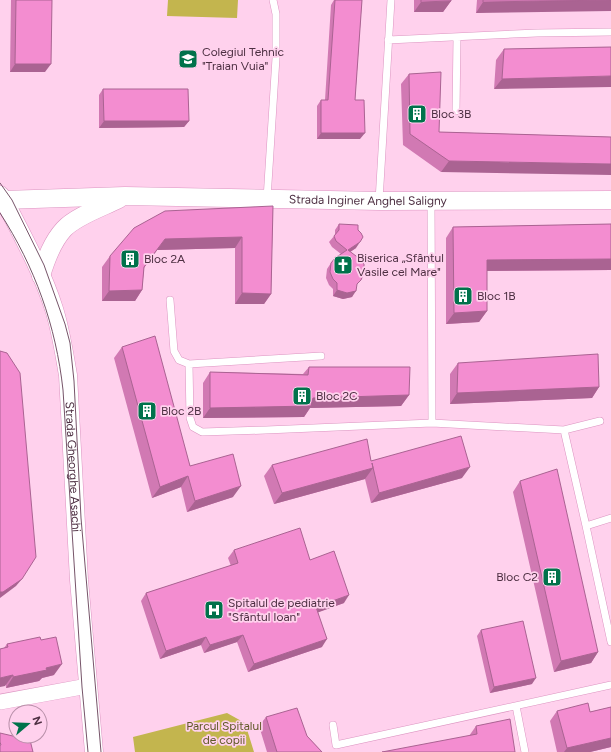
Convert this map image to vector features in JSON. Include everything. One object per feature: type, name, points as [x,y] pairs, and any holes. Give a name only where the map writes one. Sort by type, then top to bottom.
[{"type":"street","name":"Strada Inginer Anghel Saligny","points":[[1,198],[124,196],[379,201],[611,200]]},
{"type":"street","points":[[41,276],[48,253],[65,228],[80,218],[124,196]]},
{"type":"street","name":"Strada Gheorghe Asachi","points":[[1,198],[24,238],[41,276],[54,308],[63,344],[68,375],[75,526],[94,752]]},
{"type":"street","points":[[0,702],[82,687],[88,688]]},
{"type":"lane","points":[[267,200],[276,58],[276,14],[273,0]]},
{"type":"lane","points":[[379,201],[391,0]]},
{"type":"lane","points":[[388,40],[537,33],[611,32]]},
{"type":"lane","points":[[456,38],[456,111]]},
{"type":"lane","points":[[431,200],[432,423]]},
{"type":"lane","points":[[170,300],[174,351],[179,360],[189,364],[321,356]]},
{"type":"lane","points":[[189,364],[190,418],[193,427],[202,432],[432,423],[564,430],[600,421]]},
{"type":"lane","points":[[564,430],[611,642]]},
{"type":"lane","points":[[586,526],[611,518]]},
{"type":"lane","points":[[333,725],[336,745],[611,685]]},
{"type":"lane","points":[[516,706],[525,752]]},
{"type":"green space","points":[[168,0],[238,0],[237,18],[167,16]]},
{"type":"green space","name":"Parcul Spitalul de copii","points":[[227,713],[245,723],[254,752],[135,752],[133,737]]},
{"type":"building","points":[[16,0],[52,0],[51,64],[15,64]]},
{"type":"building","points":[[335,0],[362,0],[355,100],[364,100],[365,133],[321,133],[321,100],[328,100]]},
{"type":"building","points":[[421,0],[451,0],[451,1],[421,2]]},
{"type":"building","points":[[483,0],[611,0],[483,2]]},
{"type":"building","points":[[611,47],[611,76],[502,79],[504,49]]},
{"type":"building","points":[[441,72],[439,132],[611,137],[611,164],[449,161],[410,134],[409,74]]},
{"type":"building","points":[[103,89],[188,89],[189,121],[104,121]]},
{"type":"building","name":"Bloc 2A","points":[[273,206],[271,294],[242,293],[242,237],[165,239],[144,267],[142,290],[109,291],[110,256],[134,228],[165,211]]},
{"type":"building","name":"Biserica „Sfântul Vasile cel Mare\"","points":[[339,224],[358,225],[358,230],[363,237],[360,242],[348,250],[364,264],[364,273],[361,280],[357,284],[356,291],[347,293],[337,290],[337,283],[333,279],[330,272],[331,263],[335,258],[347,250],[336,241],[334,236],[339,230]]},
{"type":"building","name":"Bloc 1B","points":[[611,224],[611,259],[487,260],[487,311],[454,313],[453,227]]},
{"type":"building","name":"Bloc 2B","points":[[155,336],[190,466],[233,454],[241,486],[195,501],[188,476],[160,487],[122,347]]},
{"type":"building","points":[[0,351],[7,353],[20,373],[36,557],[22,579],[3,592],[0,592]]},
{"type":"building","points":[[598,354],[599,387],[457,393],[458,363]]},
{"type":"building","name":"Bloc 2C","points":[[309,367],[410,367],[409,395],[313,398],[311,406],[210,408],[210,372],[308,375]]},
{"type":"building","points":[[461,436],[470,467],[379,493],[372,463],[373,468],[282,493],[272,465],[367,439],[371,461]]},
{"type":"building","name":"Bloc C2","points":[[557,469],[598,652],[561,661],[520,481]]},
{"type":"building","points":[[300,528],[310,560],[334,551],[349,595],[316,607],[327,639],[254,664],[243,635],[210,645],[206,637],[166,651],[146,593],[238,563],[234,550]]},
{"type":"building","points":[[523,621],[536,678],[494,687],[481,630]]},
{"type":"building","points":[[40,637],[41,640],[56,637],[62,664],[46,668],[47,670],[0,678],[0,649],[8,647],[7,644]]},
{"type":"building","points":[[588,703],[590,712],[611,707],[611,738],[567,748],[557,711]]},
{"type":"building","points":[[297,708],[307,736],[322,752],[277,752],[266,717]]},
{"type":"building","points":[[510,719],[515,752],[382,752],[477,734],[476,726]]},
{"type":"building","points":[[0,733],[8,735],[8,744],[31,744],[33,752],[0,752]]},
{"type":"tram line","points":[[0,183],[12,200],[44,265],[65,324],[70,343],[74,381],[81,518],[101,752]]},
{"type":"tram line","points":[[0,213],[24,254],[42,298],[60,366],[63,390],[82,687],[88,752]]},
{"type":"place","name":"Colegiul Tehnic \"Traian Vuia\"","points":[[188,59]]},
{"type":"place","name":"Bloc 3B","points":[[417,114]]},
{"type":"place","name":"Bloc 2A","points":[[130,259]]},
{"type":"place","name":"Biserica „Sfântul Vasile cel Mare\"","points":[[343,265]]},
{"type":"place","name":"Bloc 1B","points":[[463,296]]},
{"type":"place","name":"Bloc 2C","points":[[302,396]]},
{"type":"place","name":"Bloc 2B","points":[[147,411]]},
{"type":"place","name":"Bloc C2","points":[[552,577]]},
{"type":"place","name":"Spitalul de pediatrie \"Sfântul Ioan\"","points":[[214,610]]}]
